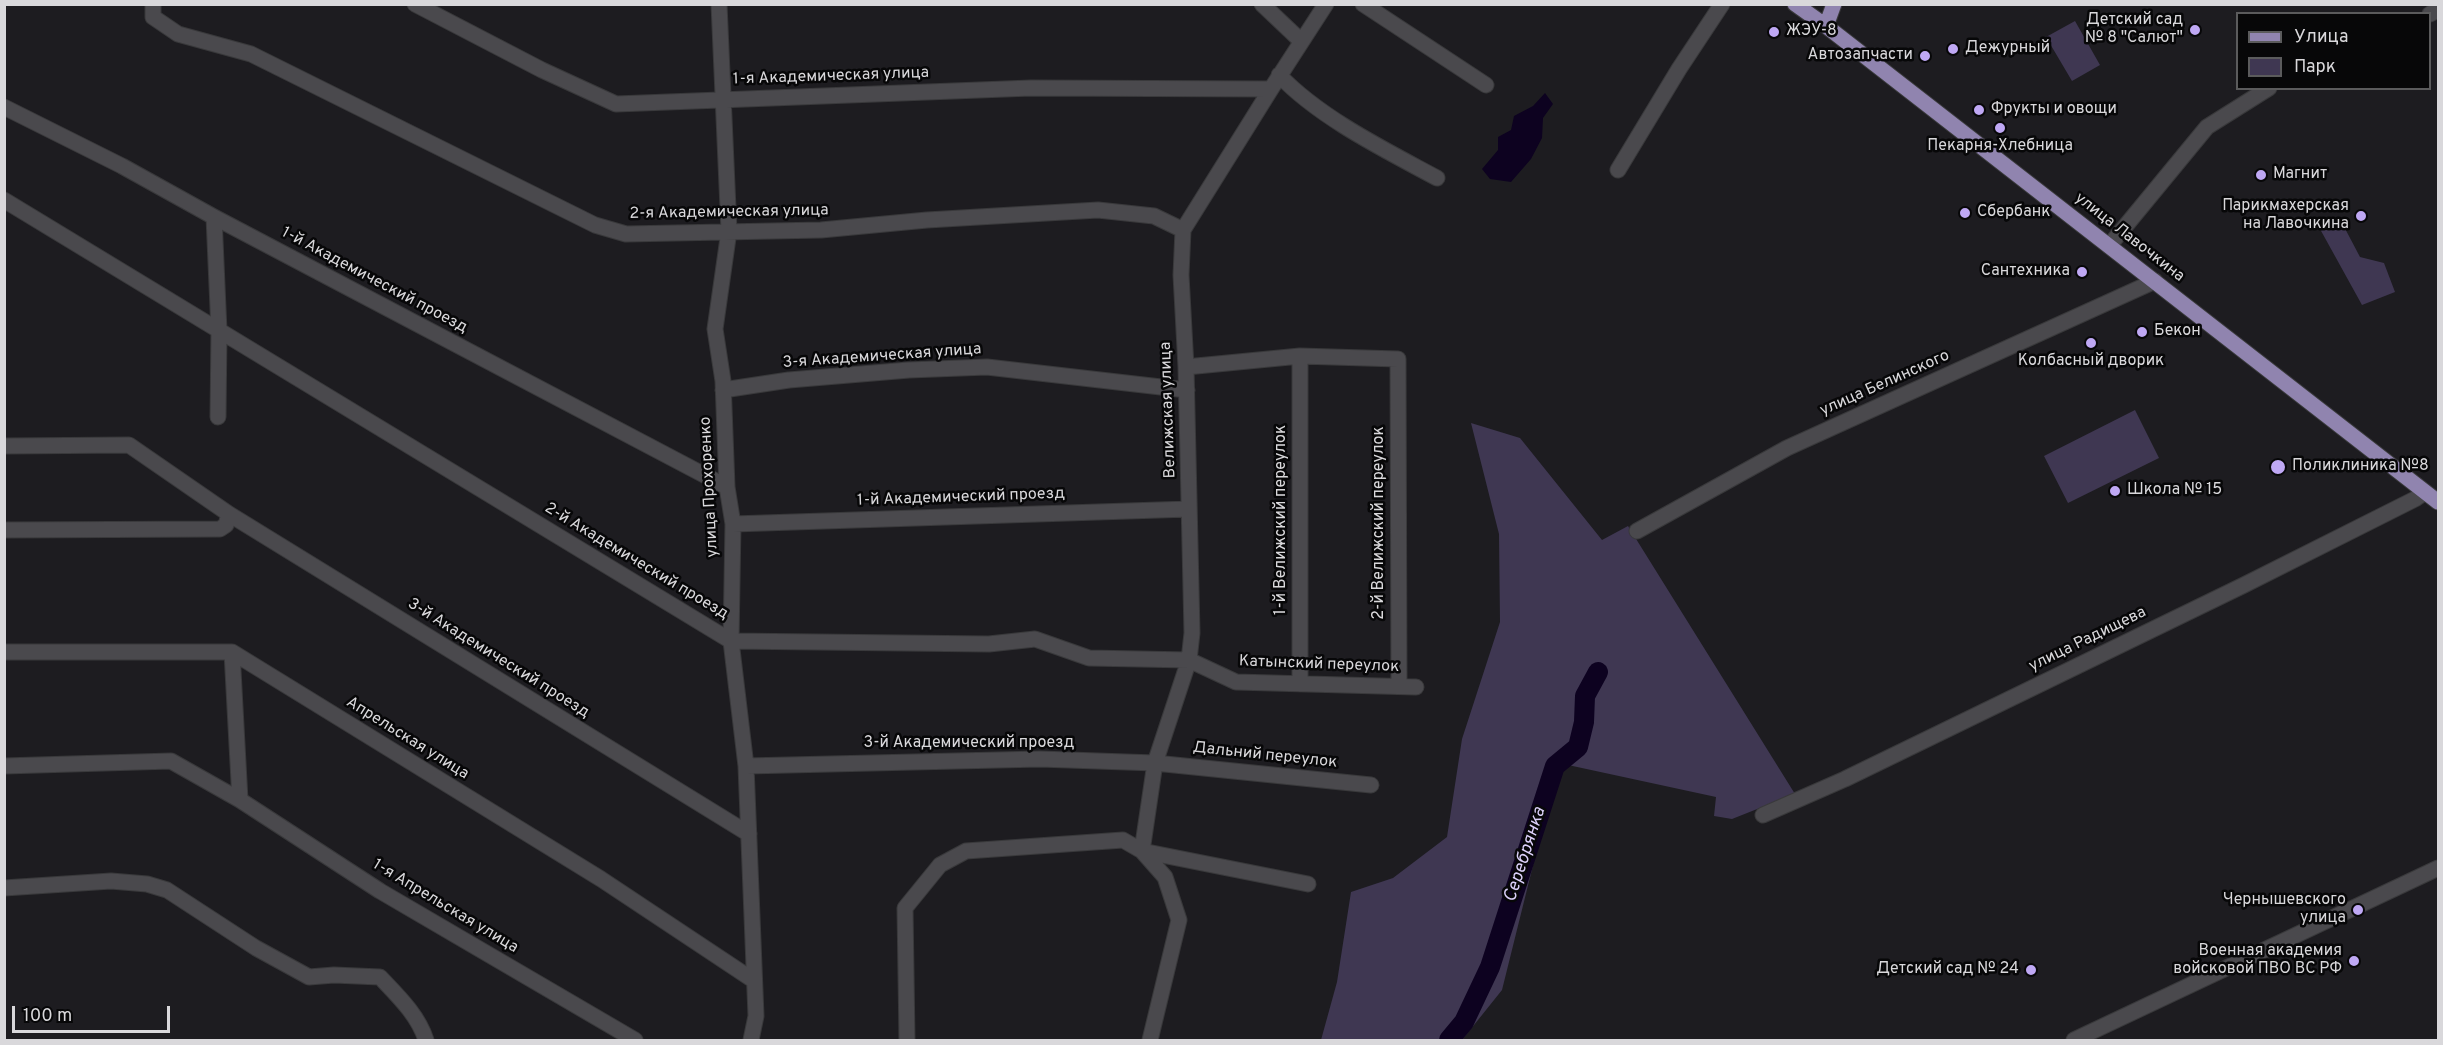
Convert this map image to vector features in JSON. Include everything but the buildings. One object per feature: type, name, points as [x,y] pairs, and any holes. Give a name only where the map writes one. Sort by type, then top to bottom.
[{"type":"main road","name":"улица Лавочкина","points":[[1795,4],[2439,502]]},
{"type":"main road","points":[[1826,26],[1834,4]]},
{"type":"street","name":"2-я Академическая улица","points":[[153,4],[153,16],[178,34],[251,54],[595,225],[626,234],[821,230],[927,220],[1098,210],[1154,216],[1183,230]]},
{"type":"street","name":"1-я Академическая улица","points":[[415,4],[542,70],[615,104],[1031,88],[1271,88]]},
{"type":"street","name":"улица Прохоренко","points":[[719,4],[729,231],[715,329],[723,381],[727,487],[733,524],[731,641],[746,766],[756,1016],[751,1041]]},
{"type":"street","points":[[1262,4],[1301,41]]},
{"type":"street","name":"Велижская улица","points":[[1142,851],[1155,763],[1189,660],[1192,633],[1187,390],[1181,275],[1183,230],[1326,4]]},
{"type":"street","points":[[1363,4],[1486,85]]},
{"type":"street","points":[[1618,170],[1678,69],[1722,4]]},
{"type":"street","points":[[1279,75],[1292,88],[1357,134],[1437,178]]},
{"type":"street","points":[[2109,246],[2207,127],[2266,90]]},
{"type":"street","name":"1-й Академический проезд","points":[[4,107],[122,166],[214,217],[727,487]]},
{"type":"street","name":"2-й Академический проезд","points":[[4,200],[69,237],[219,332],[731,641],[989,644],[1035,639],[1089,658],[1189,660]]},
{"type":"street","points":[[214,217],[219,332],[218,417]]},
{"type":"street","name":"улица Белинского","points":[[1637,531],[1786,448],[2155,281]]},
{"type":"street","points":[[1186,367],[1300,356]]},
{"type":"street","name":"2-й Велижский переулок","points":[[1300,356],[1398,360],[1399,686]]},
{"type":"street","name":"1-й Велижский переулок","points":[[1300,356],[1300,684]]},
{"type":"street","name":"3-я Академическая улица","points":[[723,390],[789,380],[909,370],[987,367],[1187,390]]},
{"type":"street","name":"3-й Академический проезд","points":[[4,446],[129,445],[229,514],[749,834]]},
{"type":"street","name":"улица Радищева","points":[[1763,815],[1845,779],[2244,585],[2425,492]]},
{"type":"street","name":"1-й Академический проезд","points":[[733,524],[1189,509]]},
{"type":"street","points":[[4,530],[220,529],[226,525],[229,514]]},
{"type":"street","points":[[4,652],[232,652],[240,800]]},
{"type":"street","name":"Апрельская улица","points":[[232,652],[601,879],[753,980]]},
{"type":"street","name":"Катынский переулок","points":[[1189,660],[1236,682],[1416,687]]},
{"type":"street","name":"3-й Академический проезд","points":[[746,766],[1017,759],[1155,763]]},
{"type":"street","name":"1-я Апрельская улица","points":[[4,766],[171,760],[240,800],[380,891],[634,1041]]},
{"type":"street","name":"Дальний переулок","points":[[1155,763],[1371,785]]},
{"type":"street","points":[[907,1041],[905,908],[940,865],[966,851],[1123,840],[1142,851],[1165,877],[1179,920],[1150,1041]]},
{"type":"street","points":[[1142,851],[1308,884]]},
{"type":"street","points":[[2074,1041],[2439,868]]},
{"type":"street","points":[[4,888],[111,882],[147,884],[167,890],[256,948],[309,977],[334,975],[380,977],[422,1026],[426,1041]]},
{"type":"green space","points":[[2075,21],[2100,65],[2072,81],[2046,37]]},
{"type":"green space","points":[[2340,219],[2360,257],[2384,263],[2395,292],[2362,305],[2320,229]]},
{"type":"green space","points":[[2135,410],[2159,458],[2068,503],[2044,456]]},
{"type":"green space","points":[[1471,423],[1520,438],[1602,540],[1628,526],[1795,794],[1732,819],[1714,816],[1716,797],[1568,765],[1553,785],[1502,990],[1462,1040],[1321,1040],[1337,982],[1351,892],[1393,878],[1447,837],[1462,739],[1500,622],[1499,534]]},
{"type":"shaded area","points":[[1545,93],[1553,104],[1543,118],[1542,138],[1531,159],[1511,182],[1490,179],[1482,169],[1498,150],[1498,137],[1511,130],[1514,116],[1533,106]]},
{"type":"waterway","name":"Серебрянка","points":[[1449,1040],[1464,1022],[1490,967],[1555,766],[1578,747],[1584,722],[1585,696],[1598,672]]},
{"type":"place","name":"Детский сад № 8 \"Салют\"","points":[[2195,30]]},
{"type":"place","name":"ЖЭУ-8","points":[[1774,32]]},
{"type":"place","name":"Дежурный","points":[[1953,49]]},
{"type":"place","name":"Автозапчасти","points":[[1925,56]]},
{"type":"place","name":"Фрукты и овощи","points":[[1979,110]]},
{"type":"place","name":"Пекарня-Хлебница","points":[[2000,128]]},
{"type":"place","name":"Магнит","points":[[2261,175]]},
{"type":"place","name":"Сбербанк","points":[[1965,213]]},
{"type":"place","name":"Парикмахерская на Лавочкина","points":[[2361,216]]},
{"type":"place","name":"Сантехника","points":[[2082,272]]},
{"type":"place","name":"Бекон","points":[[2142,332]]},
{"type":"place","name":"Колбасный дворик","points":[[2091,343]]},
{"type":"place","name":"Поликлиника №8","points":[[2278,467]]},
{"type":"place","name":"Школа № 15","points":[[2115,491]]},
{"type":"place","name":"Чернышевского улица","points":[[2358,910]]},
{"type":"place","name":"Военная академия войсковой ПВО ВС РФ","points":[[2354,961]]},
{"type":"place","name":"Детский сад № 24","points":[[2031,970]]}]
